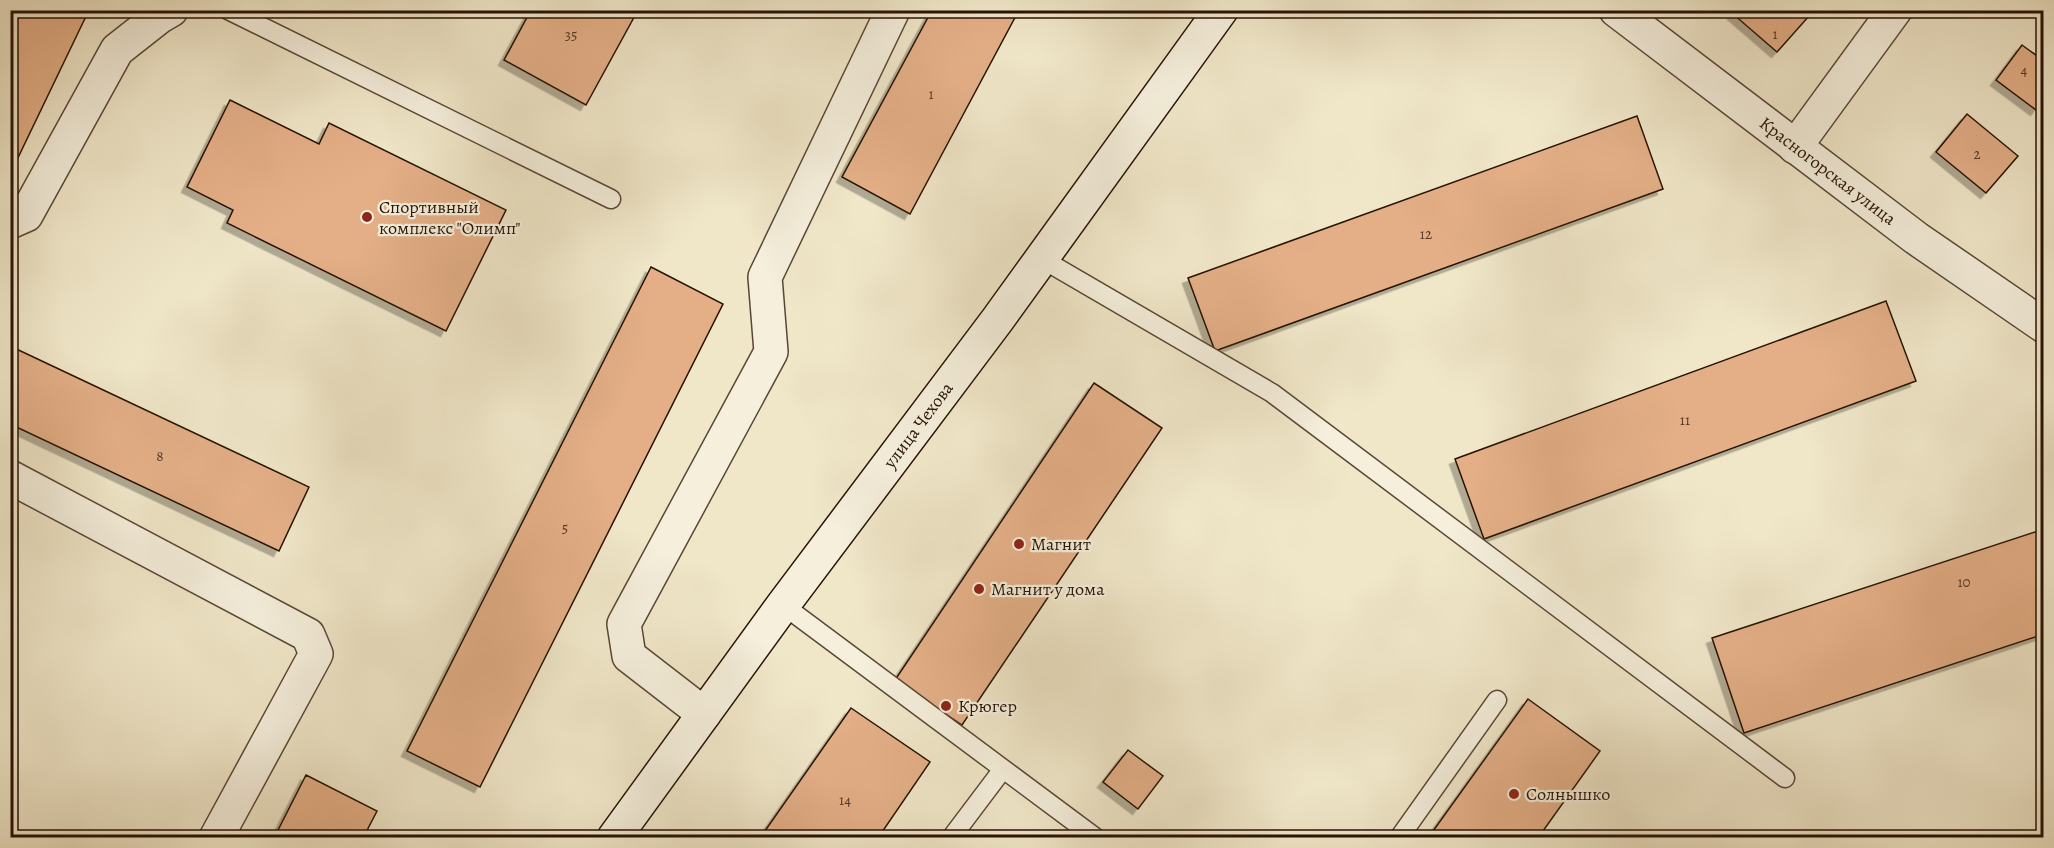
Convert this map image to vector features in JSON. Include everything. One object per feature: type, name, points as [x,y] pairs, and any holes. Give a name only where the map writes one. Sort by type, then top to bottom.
[{"type":"street","points":[[10,222],[26,215],[117,50],[171,10]]},
{"type":"street","points":[[704,714],[629,656],[624,624],[771,352],[765,277],[893,10]]},
{"type":"street","name":"улица Чехова","points":[[614,837],[783,605],[1042,258],[1221,10]]},
{"type":"street","name":"Красногорская улица","points":[[1616,10],[1916,238],[2043,326]]},
{"type":"street","points":[[1795,147],[1895,10]]},
{"type":"street","points":[[10,477],[308,635],[316,654],[216,837]]},
{"type":"lane","points":[[228,10],[611,199]]},
{"type":"lane","points":[[1042,258],[1272,393],[1785,778]]},
{"type":"lane","points":[[783,605],[1096,837]]},
{"type":"lane","points":[[1399,837],[1497,700]]},
{"type":"lane","points":[[951,837],[1003,768]]},
{"type":"building","points":[[10,10],[89,10],[13,168],[10,167]]},
{"type":"building","points":[[531,10],[638,10],[586,105],[504,60]]},
{"type":"building","points":[[932,10],[1019,10],[910,214],[842,177]]},
{"type":"building","points":[[1736,10],[1803,10],[1809,16],[1777,52],[1733,14]]},
{"type":"building","points":[[2022,45],[2044,61],[2044,99],[2036,110],[1996,80]]},
{"type":"building","name":"Спортивный комплекс \"Олимп\"","points":[[230,100],[319,144],[329,123],[506,210],[446,331],[227,223],[233,210],[187,187]]},
{"type":"building","points":[[1967,114],[2018,156],[1986,193],[1936,152]]},
{"type":"building","points":[[1637,116],[1663,189],[1215,351],[1188,278]]},
{"type":"building","points":[[651,267],[723,304],[480,787],[407,751]]},
{"type":"building","points":[[1886,301],[1916,381],[1484,539],[1455,459]]},
{"type":"building","points":[[10,346],[309,487],[279,551],[10,424]]},
{"type":"building","points":[[1094,383],[1162,428],[962,725],[895,680]]},
{"type":"building","points":[[2044,529],[2044,634],[1744,733],[1712,638]]},
{"type":"building","name":"Солнышко","points":[[1528,699],[1600,751],[1538,838],[1428,838]]},
{"type":"building","points":[[851,708],[930,762],[878,838],[760,838]]},
{"type":"building","points":[[1128,750],[1163,776],[1138,809],[1103,782]]},
{"type":"building","points":[[306,775],[377,811],[363,838],[274,838]]},
{"type":"place","name":"Спортивный комплекс \"Олимп\"","points":[[367,217]]},
{"type":"place","name":"Магнит","points":[[1019,544]]},
{"type":"place","name":"Магнит у дома","points":[[979,589]]},
{"type":"place","name":"Крюгер","points":[[946,706]]},
{"type":"place","name":"Солнышко","points":[[1514,794]]}]
